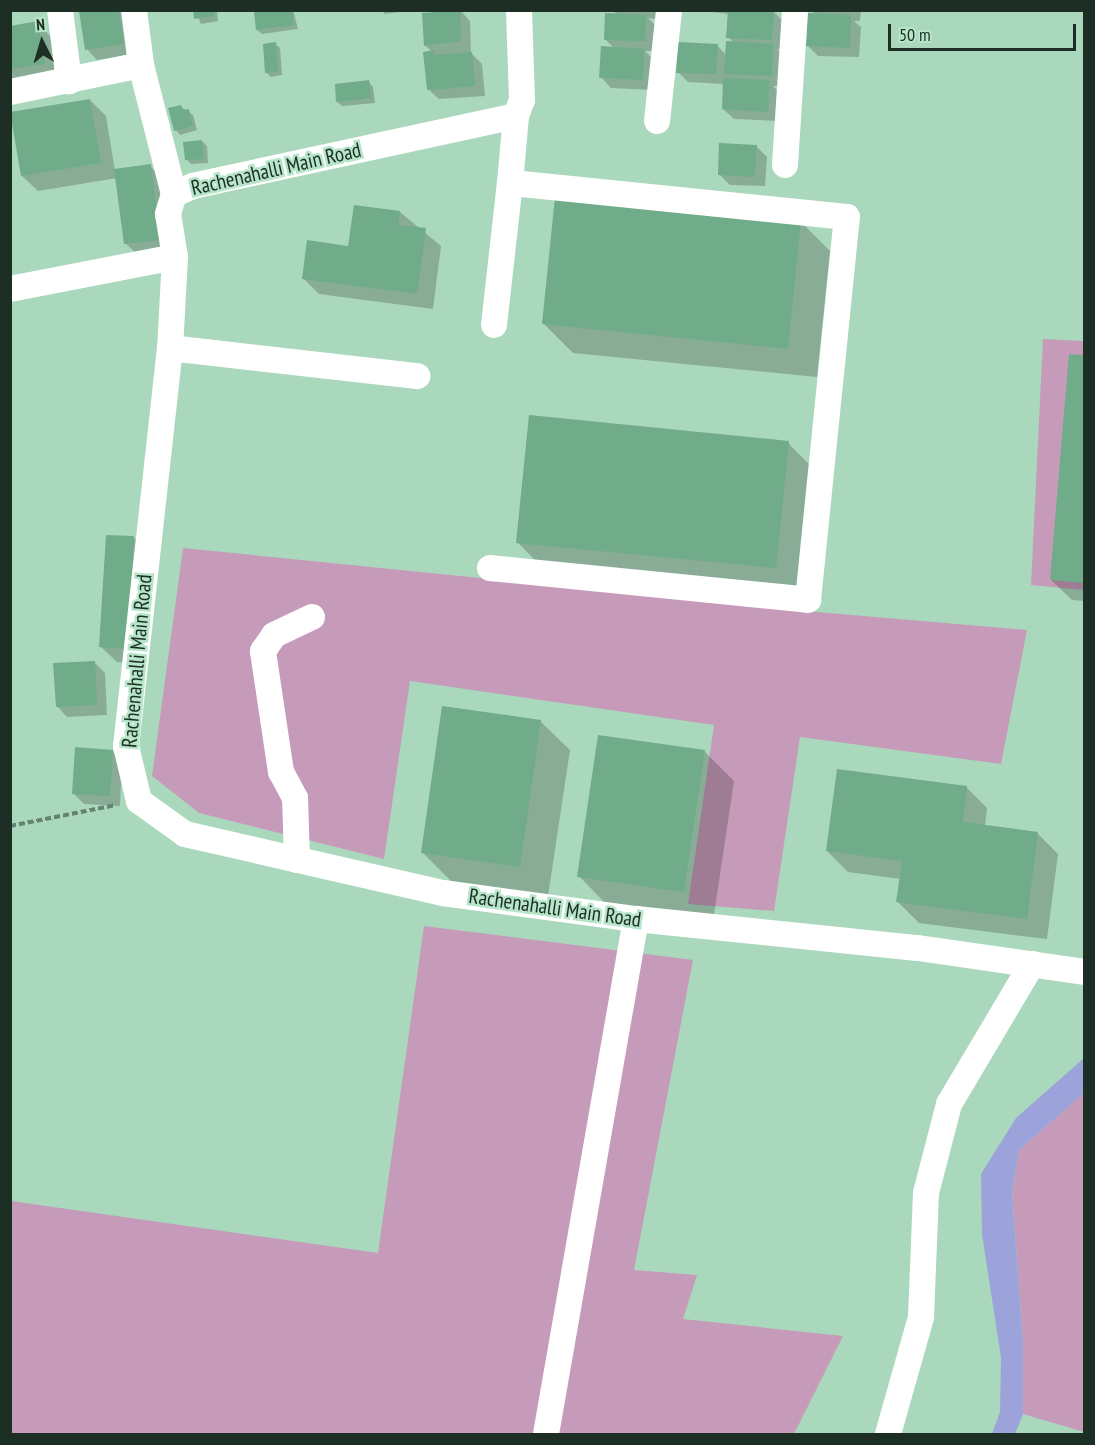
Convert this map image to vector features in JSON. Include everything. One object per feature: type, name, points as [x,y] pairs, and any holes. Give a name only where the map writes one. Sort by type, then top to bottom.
[{"type":"street","points":[[60,10],[69,81]]},
{"type":"street","points":[[134,10],[141,65],[174,194]]},
{"type":"street","points":[[494,325],[516,116],[522,100],[519,10]]},
{"type":"street","points":[[657,121],[669,10]]},
{"type":"street","points":[[785,165],[795,10]]},
{"type":"street","points":[[10,92],[141,65]]},
{"type":"street","name":"Rachenahalli Main Road","points":[[516,116],[204,184],[174,194],[168,214],[175,257],[170,348],[126,746],[139,801],[185,834],[443,893],[636,919],[918,948],[1084,972]]},
{"type":"street","points":[[490,568],[808,600],[847,217],[510,183]]},
{"type":"street","points":[[10,289],[175,257]]},
{"type":"street","points":[[170,348],[417,376]]},
{"type":"street","points":[[297,860],[295,798],[281,772],[263,651],[274,635],[312,617]]},
{"type":"street","points":[[546,1434],[636,919]]},
{"type":"street","points":[[888,1434],[921,1317],[926,1193],[949,1104],[1032,964]]},
{"type":"path","points":[[10,826],[139,801]]},
{"type":"shaded area","points":[[1043,339],[1084,341],[1084,590],[1031,585]]},
{"type":"shaded area","points":[[183,548],[817,612],[1027,630],[1001,764],[800,737],[774,911],[688,904],[714,725],[410,681],[384,859],[199,813],[152,776]]},
{"type":"shaded area","points":[[424,926],[693,960],[634,1270],[697,1275],[683,1319],[843,1336],[794,1434],[11,1434],[11,1201],[378,1253]]},
{"type":"shaded area","points":[[1084,1093],[1084,1432],[1023,1414],[1023,1343],[1012,1191],[1019,1150]]},
{"type":"water","points":[[1084,1058],[1084,1093],[1019,1150],[1012,1191],[1023,1343],[1023,1414],[1015,1434],[992,1434],[1000,1412],[1001,1358],[982,1234],[981,1174],[1016,1118]]},
{"type":"building","points":[[119,10],[124,44],[85,50],[79,11]]},
{"type":"building","points":[[193,10],[213,10],[214,16],[194,19]]},
{"type":"building","points":[[292,10],[294,25],[256,30],[254,12]]},
{"type":"building","points":[[460,10],[461,41],[424,46],[422,13]]},
{"type":"building","points":[[728,10],[774,10],[772,40],[726,38]]},
{"type":"building","points":[[605,13],[646,15],[645,41],[604,40]]},
{"type":"building","points":[[808,13],[851,15],[850,48],[806,46]]},
{"type":"building","points":[[38,21],[45,64],[10,69],[10,26]]},
{"type":"building","points":[[726,41],[773,44],[772,76],[724,74]]},
{"type":"building","points":[[276,42],[278,71],[265,73],[263,44]]},
{"type":"building","points":[[678,42],[718,44],[716,74],[676,73]]},
{"type":"building","points":[[601,46],[644,49],[643,80],[599,78]]},
{"type":"building","points":[[434,50],[434,55],[472,52],[475,86],[427,90],[423,52]]},
{"type":"building","points":[[723,78],[769,80],[768,112],[722,109]]},
{"type":"building","points":[[369,80],[371,98],[336,102],[335,84]]},
{"type":"building","points":[[90,99],[101,163],[21,176],[10,112]]},
{"type":"building","points":[[181,105],[183,110],[189,109],[193,126],[174,131],[168,108]]},
{"type":"building","points":[[202,140],[204,159],[185,160],[183,142]]},
{"type":"building","points":[[719,143],[757,145],[755,177],[718,175]]},
{"type":"building","points":[[151,164],[160,240],[124,244],[114,169]]},
{"type":"building","points":[[555,197],[801,221],[788,349],[542,324]]},
{"type":"building","points":[[354,205],[400,211],[398,225],[426,228],[417,294],[302,279],[307,240],[348,246]]},
{"type":"building","points":[[1069,354],[1084,355],[1084,583],[1050,580]]},
{"type":"building","points":[[529,415],[789,441],[776,568],[516,543]]},
{"type":"building","points":[[106,535],[134,536],[127,649],[99,647]]},
{"type":"building","points":[[95,661],[97,705],[56,707],[53,663]]},
{"type":"building","points":[[442,706],[541,720],[520,867],[421,853]]},
{"type":"building","points":[[598,735],[705,750],[684,892],[577,877]]},
{"type":"building","points":[[75,747],[113,750],[110,796],[72,794]]},
{"type":"building","points":[[837,769],[967,786],[963,822],[1038,832],[1027,919],[896,902],[902,861],[826,851]]}]
